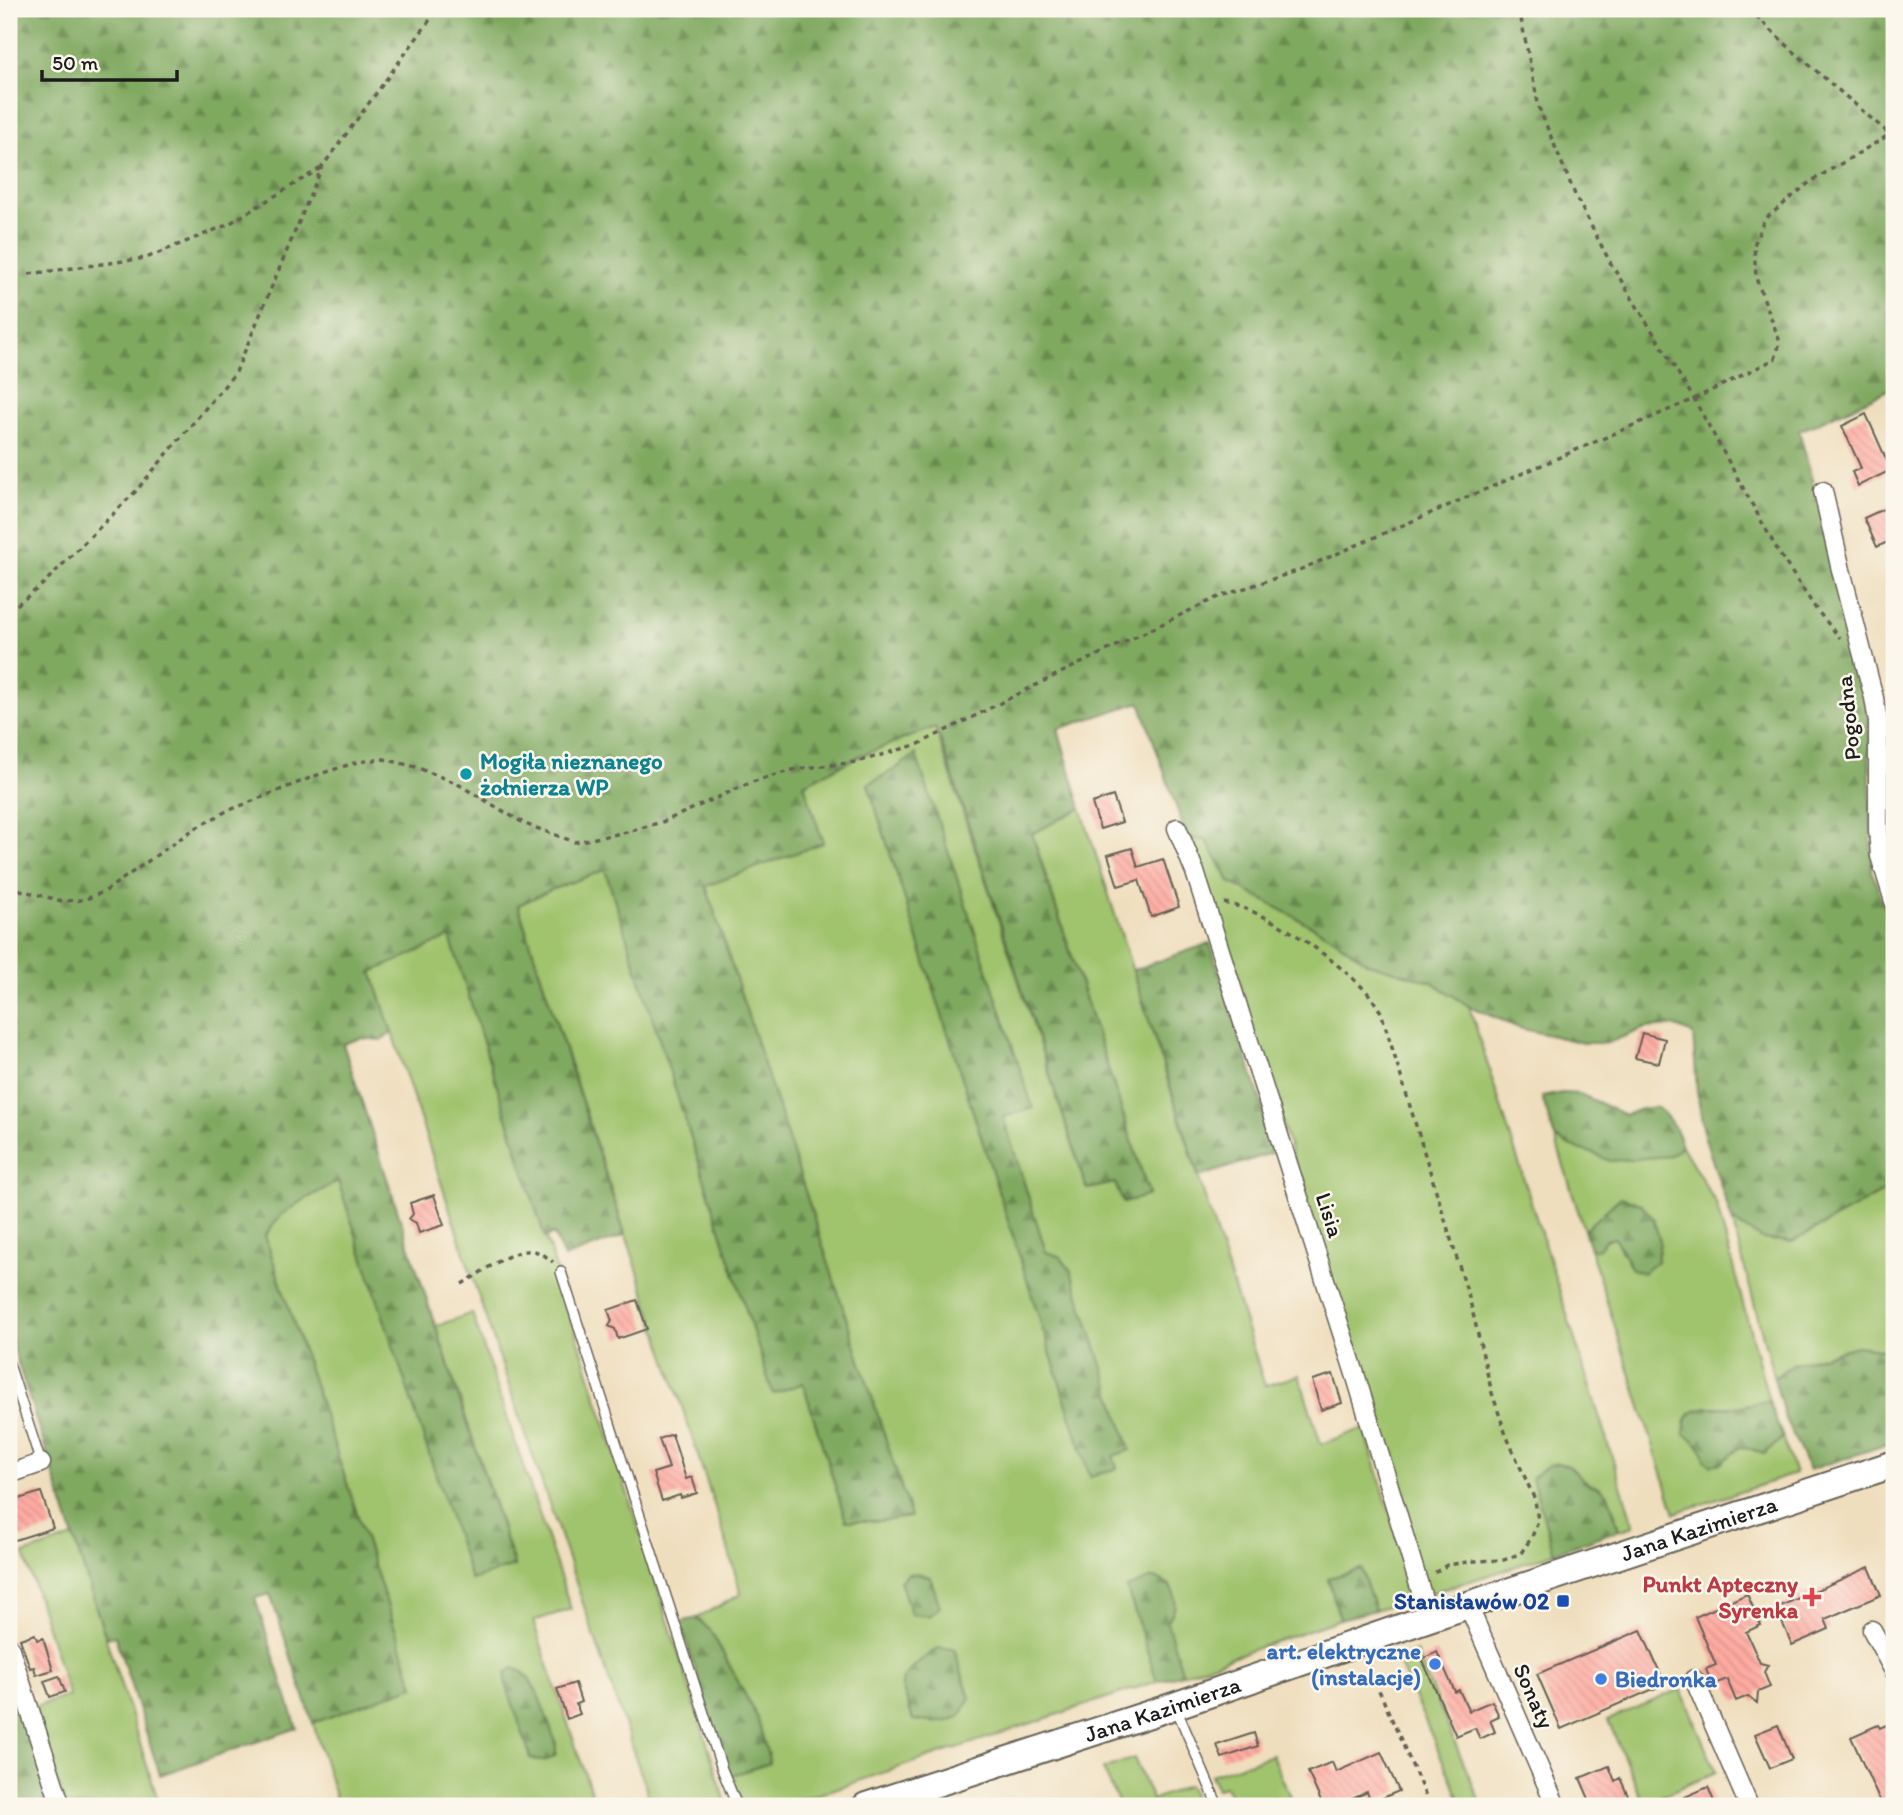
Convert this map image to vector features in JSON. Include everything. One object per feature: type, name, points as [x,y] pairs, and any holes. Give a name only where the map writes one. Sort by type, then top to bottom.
[{"type":"main road","name":"Jana Kazimierza","points":[[866,1806],[1175,1706],[1429,1618],[1894,1464]]},
{"type":"street","name":"Pogodna","points":[[1823,491],[1874,698],[1878,722],[1880,856],[1894,901]]},
{"type":"street","name":"Lisia","points":[[1177,828],[1204,899],[1356,1377],[1429,1618]]},
{"type":"street","points":[[9,1474],[41,1463]]},
{"type":"street","name":"Sonaty","points":[[1468,1605],[1556,1806]]},
{"type":"street","points":[[1872,1630],[1894,1671]]},
{"type":"street","points":[[9,1646],[61,1806]]},
{"type":"street","points":[[1694,1679],[1749,1806]]},
{"type":"lane","points":[[561,1272],[722,1769],[737,1806]]},
{"type":"lane","points":[[9,1364],[41,1463]]},
{"type":"lane","points":[[1175,1706],[1218,1806]]},
{"type":"path","points":[[9,611],[42,585],[135,492],[236,372],[323,167],[438,9]]},
{"type":"path","points":[[1519,9],[1539,108],[1576,197],[1611,264],[1694,399],[1779,553],[1816,609],[1846,645]]},
{"type":"path","points":[[9,887],[62,901],[83,900],[104,892],[194,829],[225,812],[320,774],[358,762],[384,759],[416,767],[456,783],[525,824],[575,842],[665,821],[751,782],[796,769],[857,762],[919,744],[1218,597],[1297,571],[1694,399],[1775,359],[1780,342],[1756,278],[1754,245],[1764,220],[1810,182],[1893,135],[1792,50],[1749,9]]},
{"type":"path","points":[[29,274],[146,258],[227,225],[323,167]]},
{"type":"path","points":[[1204,899],[1240,905],[1269,918],[1329,958],[1367,992],[1381,1012],[1470,1301],[1492,1393],[1506,1435],[1535,1500],[1538,1521],[1532,1537],[1521,1553],[1504,1560],[1447,1565],[1418,1583]]},
{"type":"path","points":[[462,1284],[505,1258],[533,1251],[547,1257],[561,1272]]},
{"type":"path","points":[[1367,1663],[1430,1806]]},
{"type":"green space","points":[[9,9],[1894,9],[1894,308],[1887,312],[1894,336],[1894,387],[1799,430],[1868,695],[1872,871],[1894,937],[1894,1186],[1792,1242],[1761,1239],[1732,1220],[1704,1135],[1697,1091],[1693,1034],[1673,1026],[1645,1028],[1608,1043],[1583,1043],[1519,1028],[1469,1006],[1432,982],[1368,963],[1332,937],[1230,882],[1206,840],[1187,838],[1140,702],[1058,729],[1081,808],[1032,834],[1149,1195],[1123,1203],[1115,1183],[1087,1189],[935,727],[859,756],[804,784],[823,843],[706,886],[911,1517],[846,1521],[803,1383],[773,1394],[605,870],[518,905],[625,1235],[564,1258],[554,1234],[545,1238],[450,937],[372,972],[392,1033],[380,1040],[361,1038],[343,1044],[514,1566],[471,1580],[338,1181],[281,1215],[265,1236],[414,1686],[313,1723],[270,1594],[255,1598],[297,1728],[160,1775],[115,1636],[106,1638],[9,1335]]},
{"type":"green space","points":[[935,727],[1087,1189],[1115,1183],[1123,1203],[1149,1194],[1032,833],[1081,808],[1265,1386],[1299,1375],[1321,1444],[1359,1430],[1365,1431],[1416,1597],[1375,1610],[1361,1569],[1328,1579],[1340,1619],[1183,1674],[1166,1621],[1174,1604],[1170,1585],[1127,1589],[1157,1681],[784,1806],[744,1806],[729,1776],[769,1763],[757,1717],[711,1631],[697,1618],[741,1594],[518,905],[605,869],[773,1393],[803,1383],[846,1521],[880,1521],[910,1517],[705,886],[823,843],[804,784],[859,756]],"holes":[[[903,763],[1032,1108],[1003,1116],[1046,1252],[1061,1257],[1130,1450],[1112,1456],[1117,1467],[1091,1477],[868,784]],[[939,1648],[954,1649],[970,1698],[943,1722],[913,1720],[901,1683],[917,1663]]]},
{"type":"green space","points":[[916,754],[1033,1108],[1003,1117],[1046,1252],[1061,1257],[1071,1271],[1130,1450],[1113,1456],[1117,1468],[1090,1477],[868,784]]},
{"type":"green space","points":[[1187,838],[1206,840],[1230,882],[1332,937],[1368,963],[1432,982],[1469,1006],[1634,1526],[1619,1530],[1613,1506],[1604,1491],[1583,1480],[1532,1477],[1554,1553],[1424,1595],[1226,939]]},
{"type":"green space","points":[[450,936],[727,1806],[652,1806],[469,1268],[372,972]]},
{"type":"green space","points":[[1210,943],[1277,1151],[1199,1177],[1133,970]]},
{"type":"green space","points":[[1562,1093],[1580,1094],[1625,1115],[1656,1107],[1672,1124],[1682,1146],[1669,1156],[1610,1161],[1570,1146],[1555,1138],[1542,1097]]},
{"type":"green space","points":[[1555,1138],[1610,1161],[1669,1156],[1682,1146],[1716,1203],[1769,1401],[1735,1407],[1706,1407],[1695,1440],[1703,1451],[1721,1463],[1739,1448],[1764,1454],[1783,1438],[1795,1474],[1675,1513],[1590,1249],[1597,1249],[1605,1240],[1615,1238],[1622,1253],[1657,1261],[1660,1241],[1653,1218],[1597,1220],[1584,1230]]},
{"type":"green space","points":[[338,1181],[472,1580],[514,1565],[436,1326],[472,1313],[571,1609],[533,1621],[596,1806],[338,1806],[313,1723],[414,1686],[265,1236],[280,1215]]},
{"type":"green space","points":[[1894,1186],[1894,1349],[1857,1346],[1793,1364],[1774,1378],[1732,1220],[1761,1239],[1792,1242]]},
{"type":"green space","points":[[1621,1197],[1641,1204],[1653,1218],[1660,1241],[1657,1261],[1643,1273],[1632,1269],[1615,1238],[1605,1240],[1594,1250],[1590,1249],[1584,1230]]},
{"type":"green space","points":[[1857,1346],[1894,1349],[1894,1442],[1809,1470],[1784,1415],[1774,1378],[1793,1364]]},
{"type":"green space","points":[[1769,1401],[1783,1438],[1764,1454],[1739,1448],[1721,1463],[1711,1465],[1705,1460],[1698,1445],[1685,1434],[1685,1423],[1694,1411]]},
{"type":"green space","points":[[1558,1463],[1569,1466],[1589,1484],[1608,1494],[1619,1530],[1554,1553],[1532,1477],[1549,1465]]},
{"type":"green space","points":[[73,1537],[160,1806],[65,1806],[34,1707],[69,1696],[24,1554]]},
{"type":"green space","points":[[1361,1569],[1375,1610],[1340,1619],[1328,1578]]},
{"type":"green space","points":[[918,1573],[930,1577],[940,1607],[929,1616],[911,1614],[900,1581],[908,1574]]},
{"type":"green space","points":[[1152,1578],[1166,1583],[1174,1595],[1174,1608],[1167,1622],[1183,1674],[1157,1681],[1127,1588]]},
{"type":"green space","points":[[697,1618],[711,1631],[757,1717],[770,1763],[729,1776],[680,1622]]},
{"type":"green space","points":[[939,1648],[954,1649],[970,1698],[962,1713],[951,1720],[913,1720],[901,1683],[917,1663]]},
{"type":"green space","points":[[1416,1652],[1482,1806],[1463,1806],[1397,1658]]},
{"type":"green space","points":[[513,1668],[529,1678],[538,1694],[556,1743],[556,1754],[547,1760],[531,1758],[505,1681],[506,1673]]},
{"type":"green space","points":[[9,1670],[51,1797],[34,1806],[9,1806]]},
{"type":"green space","points":[[1681,1689],[1716,1772],[1644,1804],[1608,1720]]},
{"type":"green space","points":[[1272,1755],[1294,1806],[1227,1806],[1233,1803],[1225,1786],[1217,1788],[1210,1775]]},
{"type":"green space","points":[[1134,1758],[1152,1800],[1188,1785],[1198,1806],[1120,1806],[1103,1769]]},
{"type":"building","points":[[1866,414],[1891,470],[1858,486],[1852,472],[1861,468],[1842,426]]},
{"type":"building","points":[[1894,504],[1894,539],[1877,547],[1864,518]]},
{"type":"building","points":[[1113,796],[1122,822],[1100,829],[1092,803]]},
{"type":"building","points":[[1132,848],[1138,867],[1163,859],[1179,907],[1151,917],[1139,880],[1118,886],[1108,855]]},
{"type":"building","points":[[1642,1033],[1665,1039],[1659,1063],[1635,1058]]},
{"type":"building","points":[[434,1195],[444,1225],[419,1233],[416,1223],[409,1219],[413,1214],[410,1203]]},
{"type":"building","points":[[637,1300],[647,1329],[618,1339],[615,1329],[609,1326],[612,1321],[608,1310]]},
{"type":"building","points":[[1333,1374],[1342,1403],[1321,1410],[1312,1380]]},
{"type":"building","points":[[672,1434],[686,1479],[692,1477],[697,1493],[662,1501],[653,1473],[669,1468],[659,1439]]},
{"type":"building","points":[[41,1492],[53,1528],[9,1542],[9,1502]]},
{"type":"building","points":[[1869,1567],[1881,1595],[1825,1619],[1829,1629],[1792,1645],[1776,1608]]},
{"type":"building","points":[[1747,1594],[1761,1625],[1746,1632],[1760,1663],[1768,1665],[1764,1672],[1770,1687],[1758,1692],[1757,1703],[1748,1696],[1736,1701],[1727,1679],[1712,1685],[1706,1669],[1716,1665],[1695,1617]]},
{"type":"building","name":"Biedronka","points":[[1641,1630],[1665,1684],[1561,1729],[1537,1674]]},
{"type":"building","points":[[35,1634],[37,1640],[43,1638],[53,1670],[36,1675],[34,1667],[30,1668],[20,1639]]},
{"type":"building","points":[[1437,1652],[1455,1692],[1459,1690],[1469,1711],[1492,1701],[1499,1716],[1490,1720],[1495,1732],[1480,1739],[1475,1728],[1456,1736],[1422,1659]]},
{"type":"building","points":[[59,1676],[65,1692],[50,1697],[44,1681]]},
{"type":"building","points":[[575,1683],[581,1702],[576,1704],[580,1714],[567,1719],[557,1689]]},
{"type":"building","points":[[1778,1725],[1792,1759],[1770,1768],[1755,1734]]},
{"type":"building","points":[[1878,1725],[1880,1728],[1886,1725],[1894,1742],[1894,1806],[1882,1806],[1851,1737]]},
{"type":"building","points":[[1254,1733],[1258,1746],[1222,1758],[1217,1745]]},
{"type":"building","points":[[1381,1752],[1399,1791],[1371,1803],[1367,1792],[1340,1805],[1335,1802],[1323,1806],[1308,1772],[1332,1762],[1336,1772]]},
{"type":"building","points":[[1609,1766],[1615,1781],[1620,1778],[1629,1798],[1609,1806],[1592,1806],[1580,1778]]},
{"type":"building","points":[[1708,1787],[1716,1806],[1664,1806]]},
{"type":"place","name":"Mogiła nieznanego żołnierza WP","points":[[466,774]]},
{"type":"place","name":"Punkt Apteczny Syrenka","points":[[1812,1597]]},
{"type":"place","name":"Stanisławów 02","points":[[1563,1601]]},
{"type":"place","name":"art. elektryczne (instalacje)","points":[[1435,1664]]},
{"type":"place","name":"Biedronka","points":[[1601,1679]]}]
